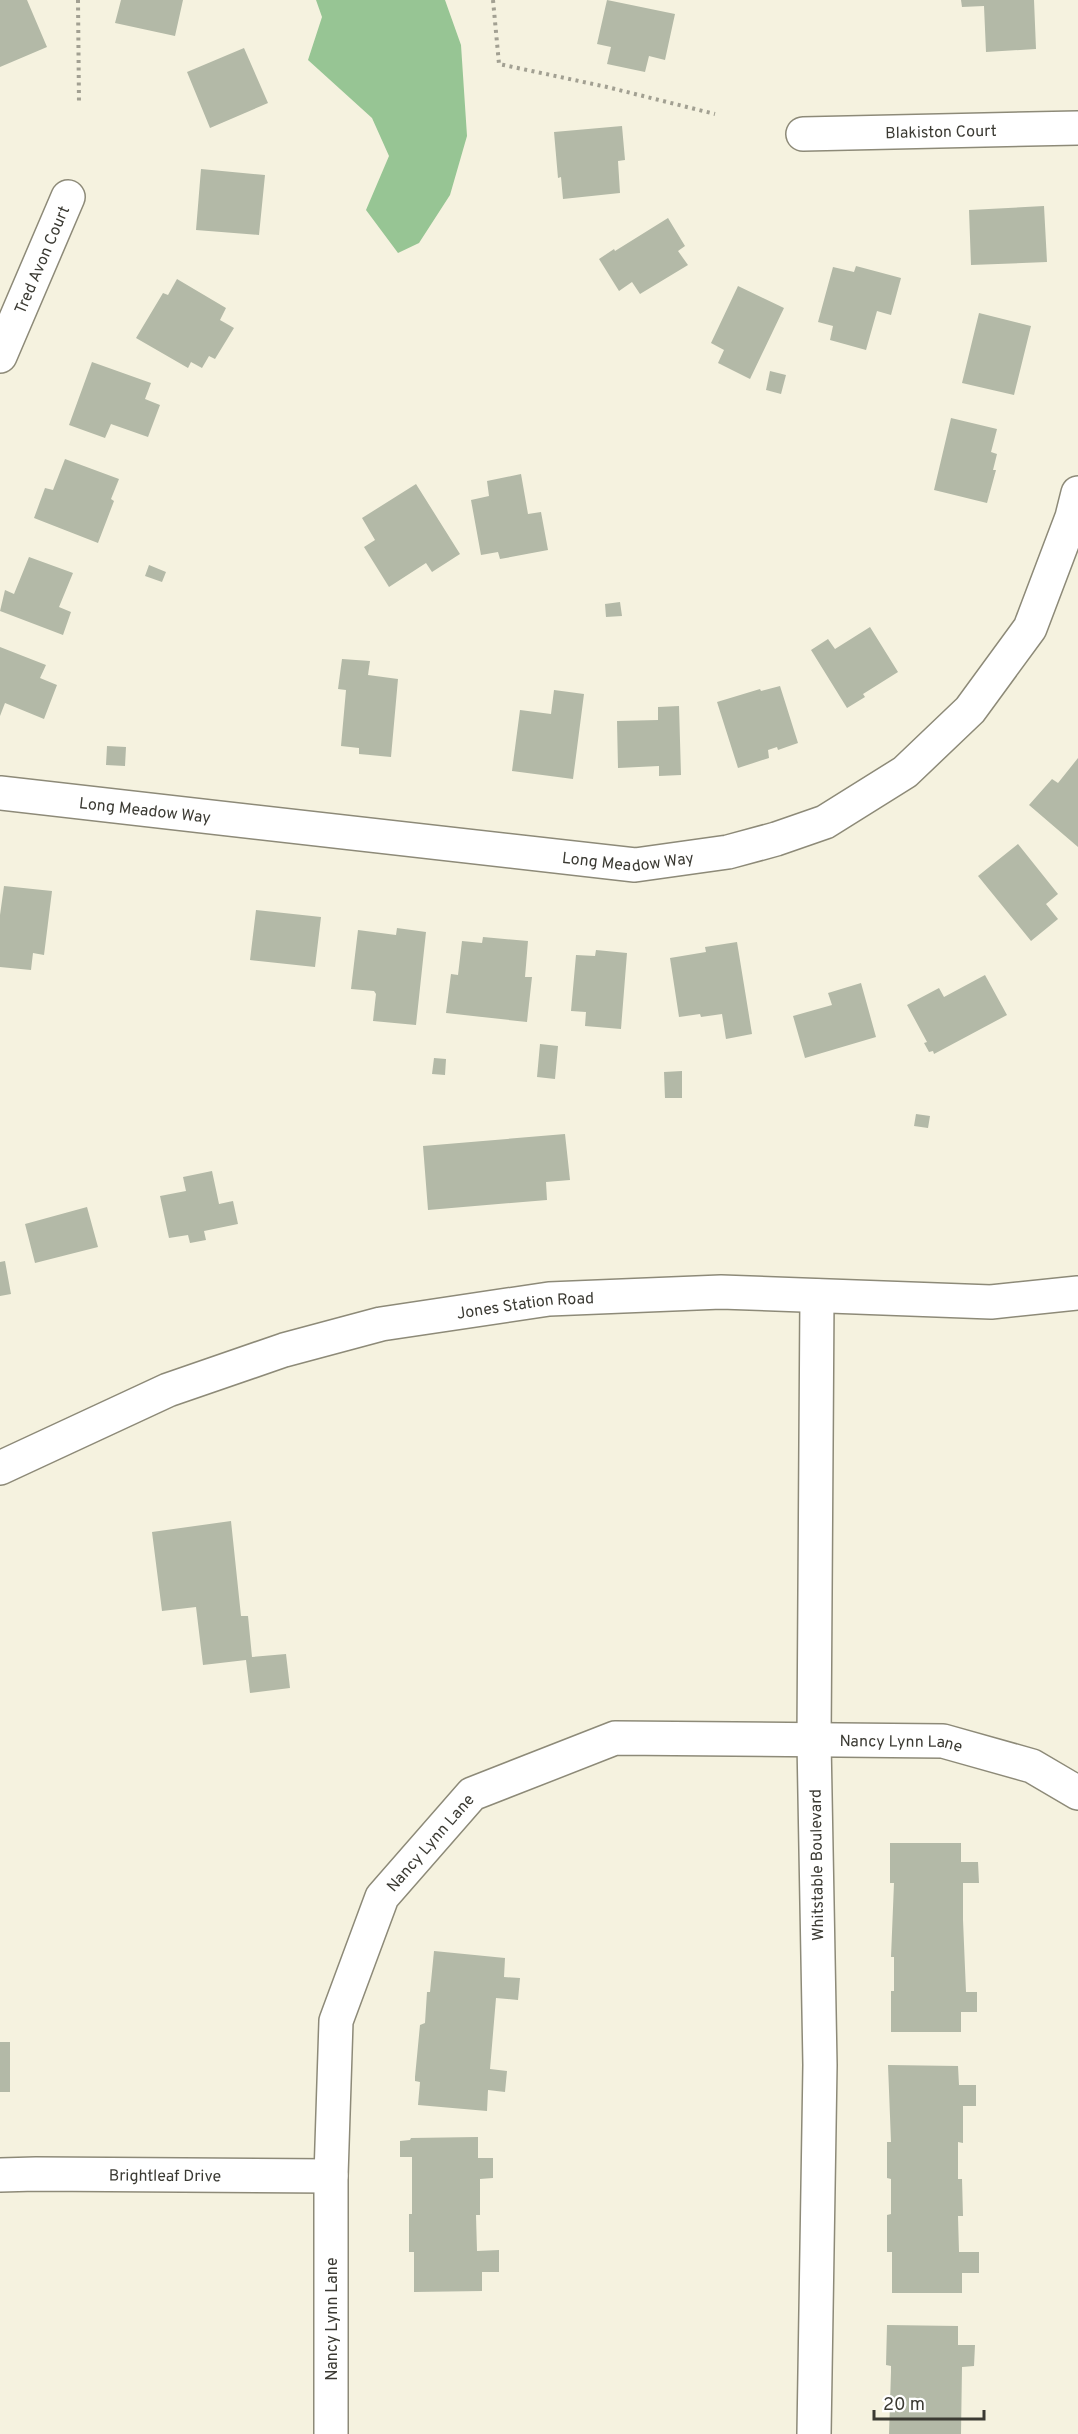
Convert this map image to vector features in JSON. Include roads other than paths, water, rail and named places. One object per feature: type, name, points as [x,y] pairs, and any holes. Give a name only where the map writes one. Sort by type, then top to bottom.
[{"type":"street","name":"Blakiston Court","points":[[802,134],[1078,128]]},
{"type":"street","name":"Tred Avon Court","points":[[0,356],[68,197]]},
{"type":"street","name":"Long Meadow Way","points":[[0,793],[635,866],[728,852],[776,839],[825,822],[905,772],[970,710],[1030,628],[1072,517],[1078,493]]},
{"type":"street","name":"Jones Station Road","points":[[0,1468],[168,1390],[284,1350],[381,1324],[549,1299],[721,1292],[991,1302],[1078,1293]]},
{"type":"street","name":"Whitstable Boulevard","points":[[814,2434],[820,2065],[814,1741],[817,1296]]},
{"type":"street","name":"Nancy Lynn Lane","points":[[331,2434],[331,2176],[336,2021],[382,1897],[472,1794],[615,1738],[944,1741],[1032,1766],[1078,1793]]},
{"type":"street","name":"Brightleaf Drive","points":[[0,2175],[331,2176]]}]
